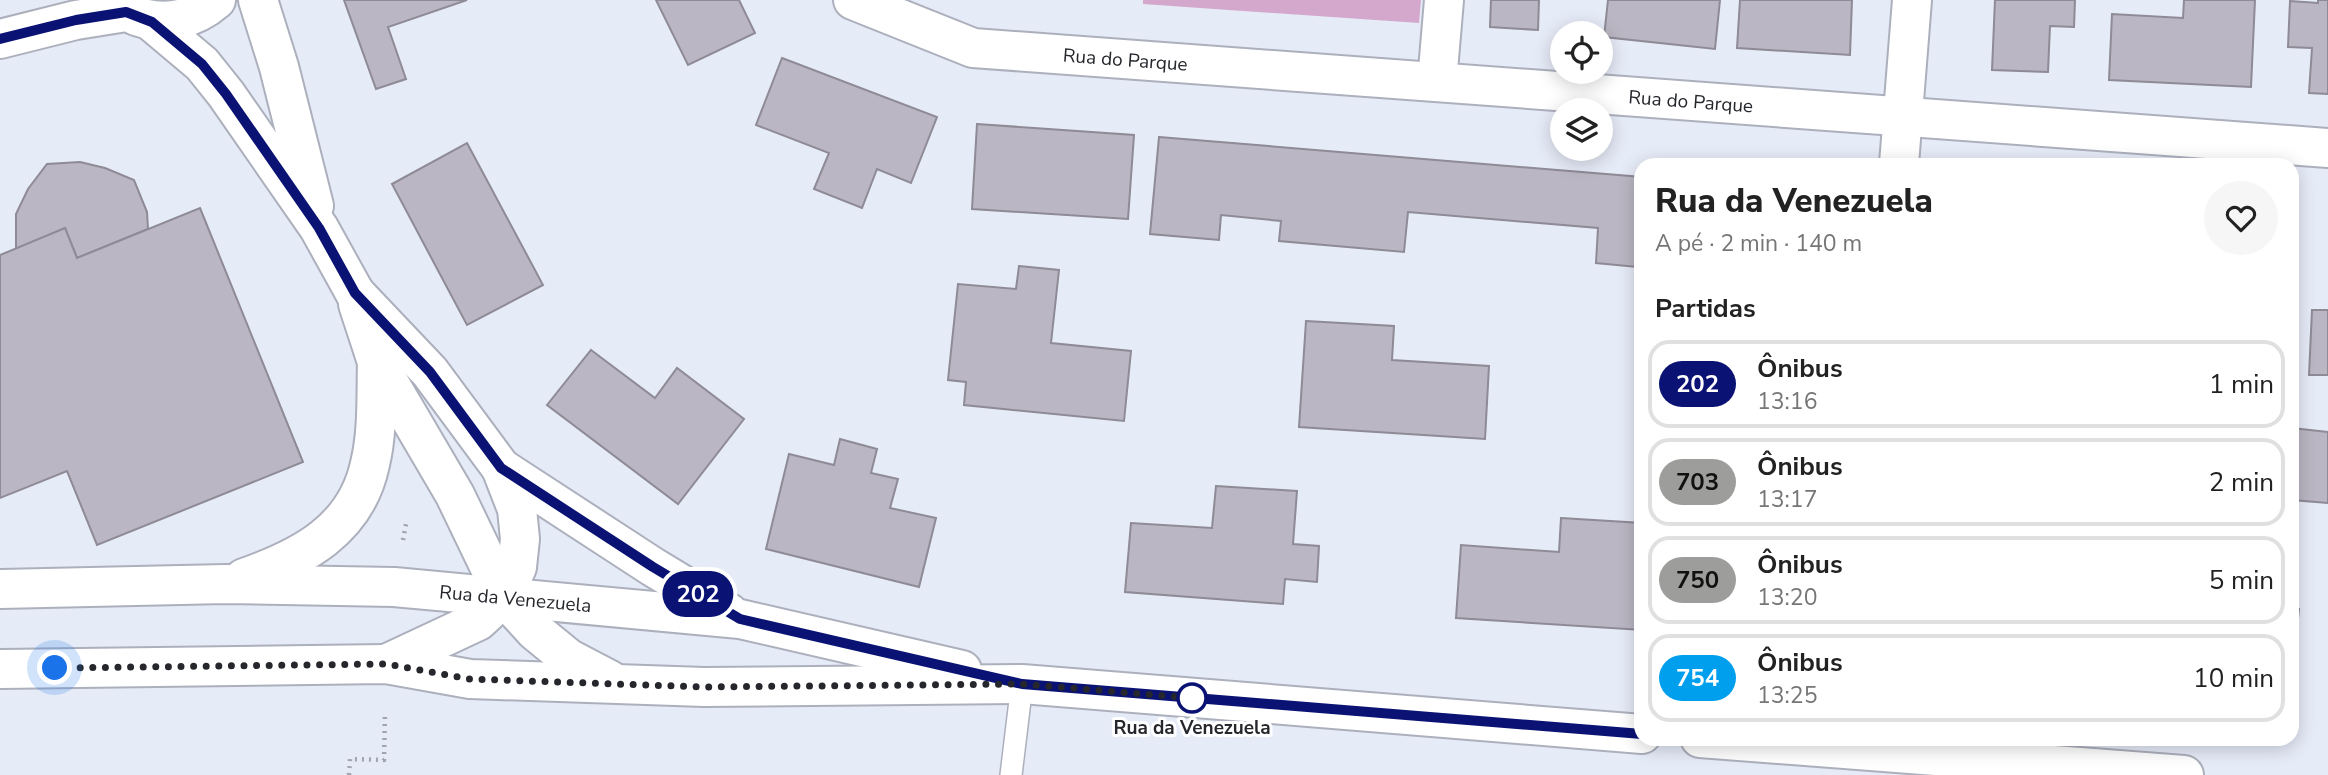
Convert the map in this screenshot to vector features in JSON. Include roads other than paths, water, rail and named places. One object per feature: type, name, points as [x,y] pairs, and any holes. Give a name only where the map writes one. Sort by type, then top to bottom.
[{"type":"street","points":[[0,39],[76,20],[130,11],[179,21],[204,10],[216,0]]},
{"type":"street","points":[[258,0],[279,67],[319,228]]},
{"type":"street","name":"Rua do Parque","points":[[853,0],[973,48],[2328,148]]},
{"type":"street","points":[[1437,82],[1444,0]]},
{"type":"street","points":[[1899,158],[1912,0]]},
{"type":"street","points":[[130,11],[202,64],[226,94],[319,228],[355,293],[377,362],[455,495],[504,597],[535,631],[568,658],[618,684]]},
{"type":"street","points":[[355,293],[430,372],[501,468],[517,509],[520,539],[517,567],[504,597],[478,621],[386,664]]},
{"type":"street","points":[[226,584],[275,567],[315,547],[343,520],[357,499],[370,466],[375,431],[377,362]]},
{"type":"street","points":[[501,468],[653,567],[740,619]]},
{"type":"street","name":"Rua da Venezuela","points":[[0,589],[226,584],[394,587],[504,597],[740,619],[1022,684]]},
{"type":"street","name":"Rua da Venezuela","points":[[0,669],[386,664],[470,679],[704,687],[1022,684],[1634,733]]},
{"type":"street","points":[[1867,746],[2184,775]]},
{"type":"lane","points":[[1011,775],[1022,684]]},
{"type":"place","name":"Rua da Venezuela","points":[[1192,698]]}]
